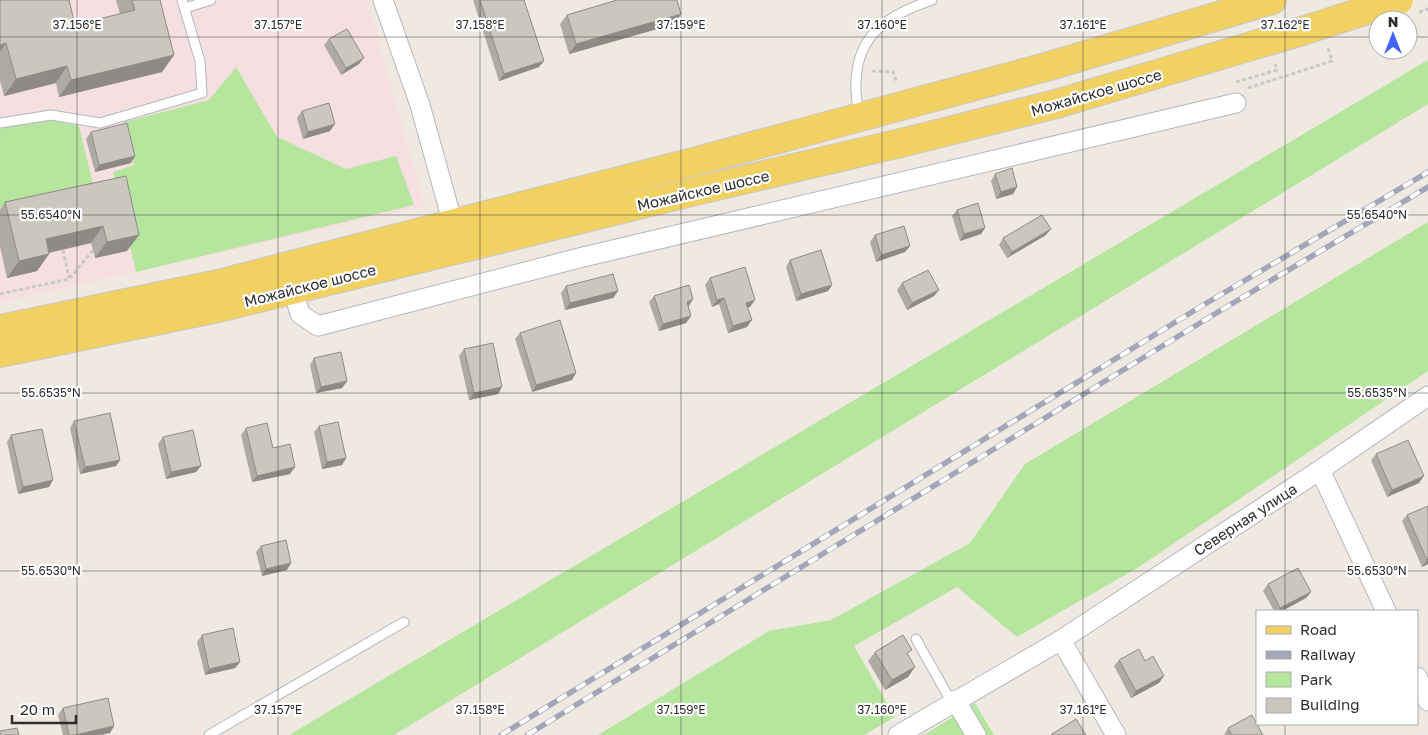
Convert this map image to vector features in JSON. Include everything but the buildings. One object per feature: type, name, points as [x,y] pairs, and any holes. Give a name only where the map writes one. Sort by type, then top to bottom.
[{"type":"main road","name":"Можайское шоссе","points":[[0,329],[218,284],[453,224],[1046,67],[1272,0]]},
{"type":"main road","name":"Можайское шоссе","points":[[0,352],[293,290],[998,119],[1179,68],[1399,0]]},
{"type":"street","points":[[383,0],[420,105],[453,224]]},
{"type":"street","points":[[293,290],[300,314],[318,326],[579,258],[1141,124],[1238,97]]},
{"type":"street","name":"Северная улица","points":[[898,735],[953,701],[1061,640],[1320,470],[1428,396]]},
{"type":"street","points":[[1320,470],[1386,610]]},
{"type":"street","points":[[1061,640],[1116,735]]},
{"type":"street","points":[[1418,679],[1428,701]]},
{"type":"street","points":[[953,701],[976,735]]},
{"type":"lane","points":[[0,123],[51,115],[100,122],[202,93],[200,61],[183,4],[211,0]]},
{"type":"lane","points":[[858,118],[857,70],[866,44],[875,31],[886,21],[899,13],[932,0]]},
{"type":"lane","points":[[209,735],[404,622]]},
{"type":"lane","points":[[916,639],[953,701]]},
{"type":"path","points":[[1238,97],[1332,61],[1326,44]]},
{"type":"path","points":[[870,66],[872,72],[893,72],[897,84]]},
{"type":"path","points":[[63,250],[69,279]]},
{"type":"path","points":[[0,294],[69,279],[93,250]]},
{"type":"shaded area","points":[[0,0],[367,0],[425,206],[0,303]]},
{"type":"green space","points":[[1428,60],[1428,104],[394,735],[289,735]]},
{"type":"green space","points":[[236,67],[277,137],[346,169],[396,156],[414,205],[136,272],[113,172],[134,165],[124,122],[209,100]]},
{"type":"green space","points":[[50,120],[79,126],[95,193],[0,213],[0,128]]},
{"type":"green space","points":[[1428,222],[1428,371],[1139,567],[1017,637],[957,587],[854,646],[895,717],[864,735],[598,735],[769,631],[831,620],[970,543],[1025,464]]},
{"type":"green space","points":[[975,703],[994,735],[924,735]]},
{"type":"railway","points":[[501,735],[1205,304],[1428,172]]},
{"type":"railway","points":[[527,735],[1213,315],[1428,187]]}]
